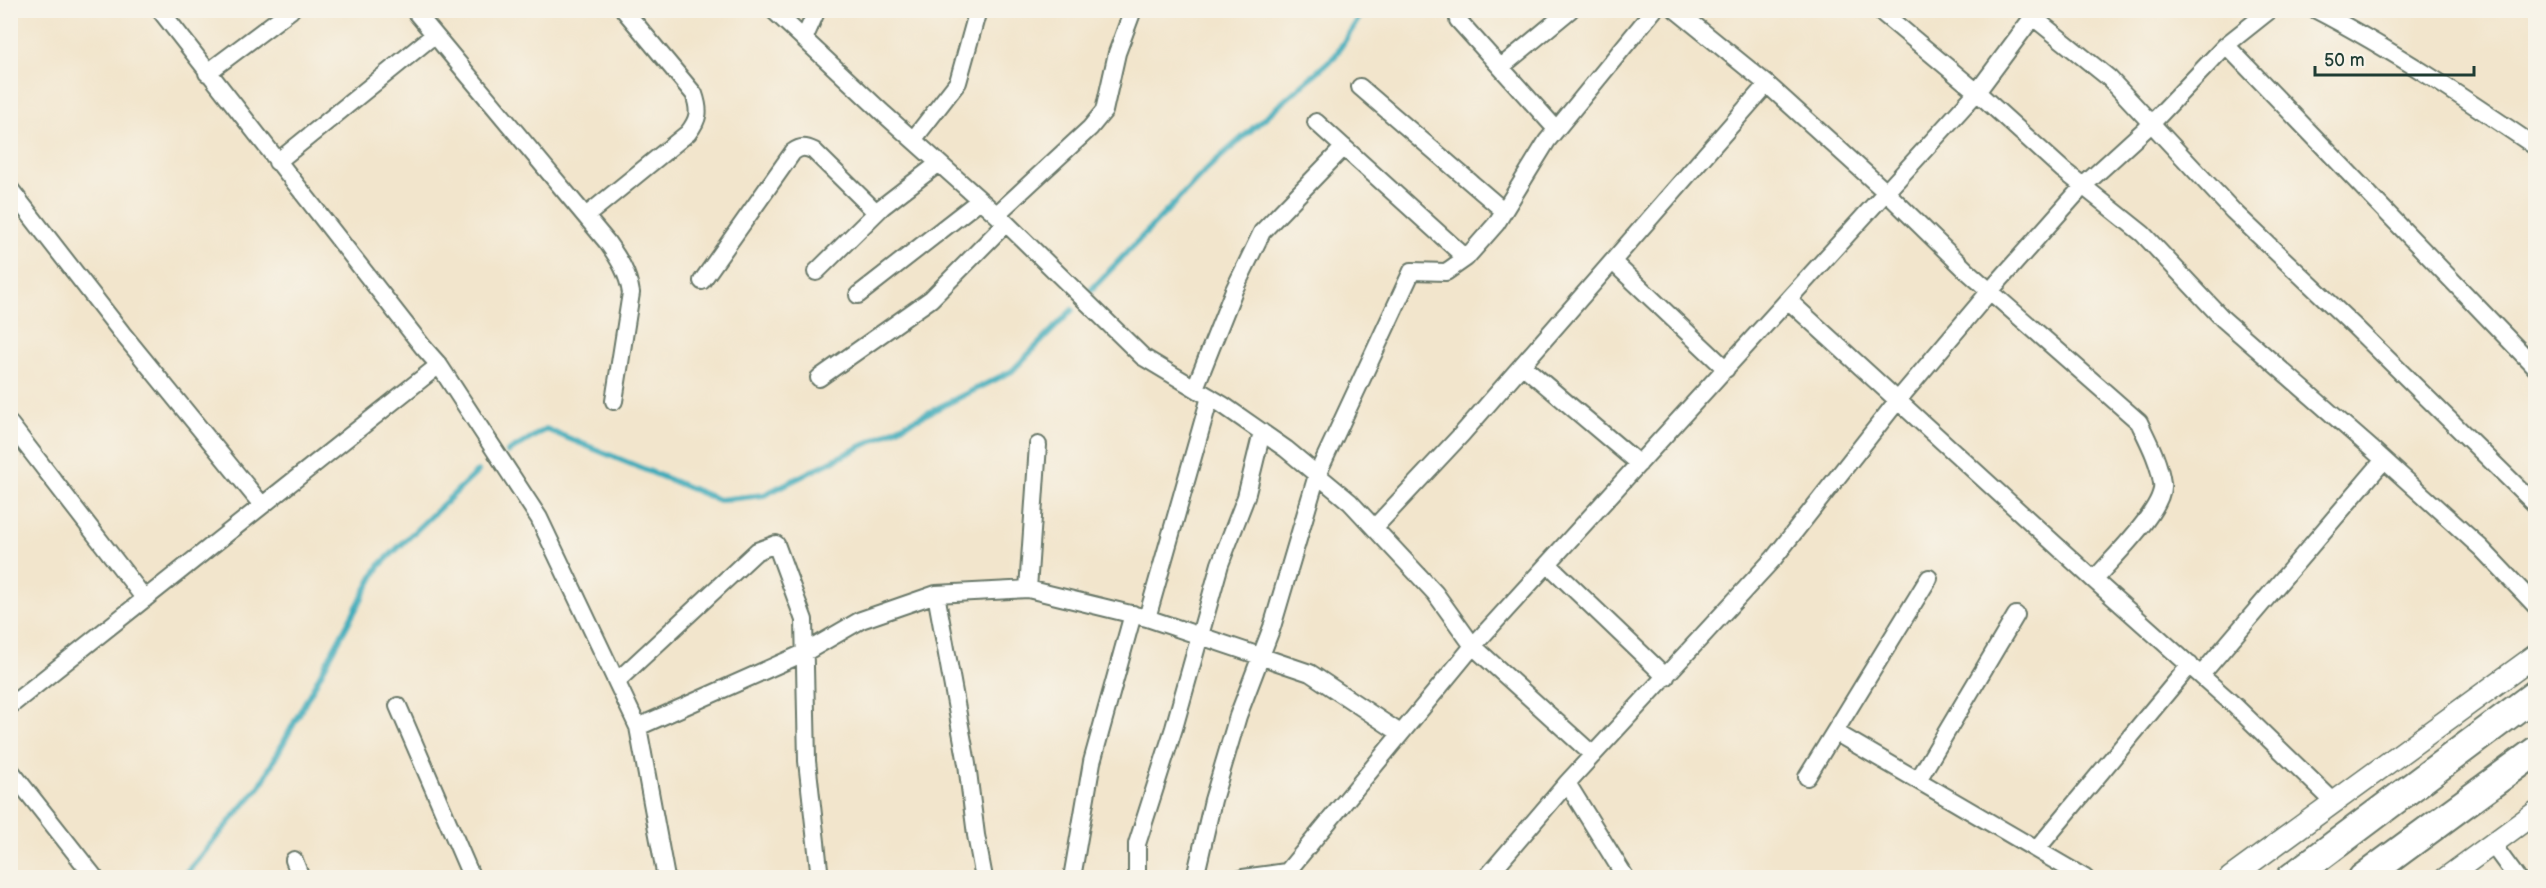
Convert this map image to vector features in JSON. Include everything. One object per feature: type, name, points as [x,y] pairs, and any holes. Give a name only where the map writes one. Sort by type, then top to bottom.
[{"type":"highway","points":[[2291,878],[2535,694]]},
{"type":"highway","points":[[2363,878],[2535,751]]},
{"type":"street","points":[[160,10],[277,162],[439,364],[538,518],[638,727],[666,878]]},
{"type":"street","points":[[207,73],[291,10]]},
{"type":"street","points":[[414,10],[586,216],[622,263],[629,280],[631,293],[614,400]]},
{"type":"street","points":[[586,216],[688,134],[698,117],[699,108],[694,94],[624,10]]},
{"type":"street","points":[[773,10],[1001,218],[1143,357],[1262,432],[1350,502],[1435,593],[1473,646],[1593,755]]},
{"type":"street","points":[[804,39],[817,10]]},
{"type":"street","points":[[913,140],[958,82],[978,10]]},
{"type":"street","points":[[819,378],[931,299],[1001,218],[1090,128],[1104,111],[1116,53],[1133,10]]},
{"type":"street","points":[[1458,10],[1458,20],[1556,129]]},
{"type":"street","points":[[1501,67],[1570,10]]},
{"type":"street","points":[[1195,878],[1213,800],[1232,737],[1272,627],[1317,475],[1412,271],[1446,272],[1466,258],[1496,224],[1556,129],[1654,10]]},
{"type":"street","points":[[1676,10],[1767,84],[1886,192],[1990,291],[2139,422],[2154,455],[2163,484],[2158,504],[2094,580]]},
{"type":"street","points":[[1879,10],[1977,92],[2083,186],[2143,234],[2223,319],[2481,548],[2535,606]]},
{"type":"street","points":[[1486,878],[1567,783],[1774,558],[1898,400],[2083,186],[2151,124],[2226,45],[2270,10]]},
{"type":"street","points":[[2316,10],[2361,34],[2454,92],[2535,147]]},
{"type":"street","points":[[1243,878],[1284,875],[1473,646],[1977,92],[2036,14],[2109,78],[2233,211],[2516,483],[2535,505]]},
{"type":"street","points":[[277,162],[434,35]]},
{"type":"street","points":[[2226,45],[2535,368]]},
{"type":"street","points":[[1374,528],[1522,365],[1767,84]]},
{"type":"street","points":[[1360,87],[1504,211]]},
{"type":"street","points":[[1316,122],[1466,258]]},
{"type":"street","points":[[702,281],[798,148],[804,147],[814,152],[876,212]]},
{"type":"street","points":[[1072,878],[1092,762],[1140,616],[1202,393],[1234,290],[1262,232],[1344,147]]},
{"type":"street","points":[[816,272],[876,212],[939,163]]},
{"type":"street","points":[[10,189],[122,333],[262,506]]},
{"type":"street","points":[[858,295],[980,200]]},
{"type":"street","points":[[1613,262],[1726,369]]},
{"type":"street","points":[[1789,301],[2195,670],[2334,802]]},
{"type":"street","points":[[10,706],[439,364]]},
{"type":"street","points":[[1522,365],[1639,464]]},
{"type":"street","points":[[10,424],[145,599]]},
{"type":"street","points":[[1137,878],[1137,844],[1174,728],[1220,564],[1246,497],[1262,432]]},
{"type":"street","points":[[1028,589],[1038,445]]},
{"type":"street","points":[[2037,849],[2384,460]]},
{"type":"street","points":[[617,681],[757,551],[776,544],[804,620],[807,761],[820,878]]},
{"type":"street","points":[[1548,564],[1666,676]]},
{"type":"street","points":[[1807,777],[1929,578]]},
{"type":"street","points":[[638,727],[804,653],[861,620],[936,594],[1028,589],[1140,616],[1310,673],[1400,734]]},
{"type":"street","points":[[936,594],[967,764],[984,878]]},
{"type":"street","points":[[1918,780],[2016,615]]},
{"type":"street","points":[[2230,878],[2535,655]]},
{"type":"street","points":[[398,706],[472,878]]},
{"type":"street","points":[[1835,732],[2085,878]]},
{"type":"street","points":[[10,770],[94,878]]},
{"type":"street","points":[[1567,783],[1626,878]]},
{"type":"street","points":[[2446,878],[2535,812]]},
{"type":"street","points":[[2492,844],[2517,878]]},
{"type":"street","points":[[294,860],[301,878]]},
{"type":"waterway","points":[[1090,291],[1209,167],[1335,56],[1364,10]]},
{"type":"waterway","points":[[508,452],[546,429],[719,500],[764,495],[1012,371],[1072,310]]},
{"type":"waterway","points":[[182,878],[260,786],[379,566],[478,471]]}]
